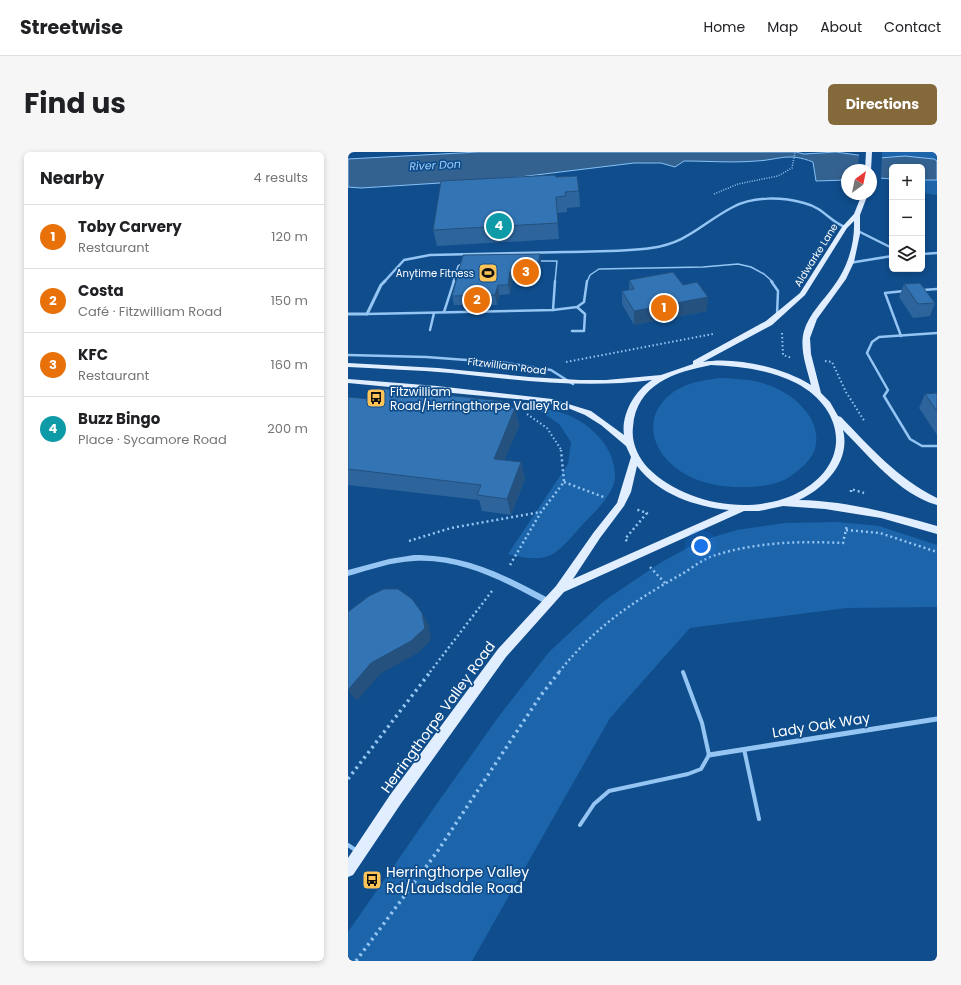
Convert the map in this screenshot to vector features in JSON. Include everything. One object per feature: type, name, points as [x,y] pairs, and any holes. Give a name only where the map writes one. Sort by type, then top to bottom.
[{"type":"main road","points":[[868,164],[869,152]]},
{"type":"main road","name":"Aldwarke Lane","points":[[816,394],[807,340],[809,330],[816,315],[838,285],[849,262],[857,240],[857,215],[863,200]]},
{"type":"main road","name":"Aldwarke Lane","points":[[689,367],[769,323],[803,294],[844,227],[857,215]]},
{"type":"main road","points":[[937,502],[921,495],[895,476],[834,415],[816,394],[799,382],[782,374],[757,366],[734,363],[711,363],[689,367],[663,376],[648,386],[636,400],[629,412],[626,428],[629,444],[644,470],[656,480],[687,497],[705,503],[744,508],[780,503],[849,508],[900,518],[937,530]]},
{"type":"main road","name":"Fitzwilliam Road","points":[[348,365],[448,371],[573,384],[629,382],[663,376]]},
{"type":"main road","points":[[348,381],[417,385],[532,398],[562,404],[586,412],[604,422],[629,444]]},
{"type":"main road","points":[[780,503],[810,490],[826,478],[836,463],[841,447],[840,431],[834,415]]},
{"type":"main road","name":"Herringthorpe Valley Road","points":[[348,870],[395,800],[502,653],[560,590],[621,504],[636,458]]},
{"type":"main road","name":"Herringthorpe Valley Road","points":[[560,590],[744,508]]},
{"type":"street","points":[[348,314],[367,314],[381,285],[404,260],[430,255],[625,250],[664,246],[688,238],[740,202],[762,198],[801,202],[827,214],[834,223],[844,227]]},
{"type":"street","points":[[858,231],[889,247]]},
{"type":"street","points":[[925,254],[937,253]]},
{"type":"street","points":[[849,262],[889,256]]},
{"type":"street","points":[[348,573],[384,563],[415,558],[443,558],[476,567],[503,578],[549,602]]},
{"type":"street","name":"Lady Oak Way","points":[[709,755],[937,720]]},
{"type":"lane","points":[[534,261],[558,261],[553,310]]},
{"type":"lane","points":[[444,312],[458,266],[466,262]]},
{"type":"lane","points":[[367,314],[553,310],[577,307],[584,302],[586,280],[590,273],[599,269],[703,267],[738,264],[751,267],[764,274],[774,283],[778,291],[777,317]]},
{"type":"lane","points":[[926,296],[921,290],[937,289]]},
{"type":"lane","points":[[901,336],[886,293],[907,291]]},
{"type":"lane","points":[[572,331],[584,331],[585,314],[577,307]]},
{"type":"lane","points":[[430,330],[434,312]]},
{"type":"lane","points":[[937,333],[879,337],[872,342],[867,353],[888,390],[884,396],[910,439],[922,446],[937,446]]},
{"type":"lane","points":[[348,355],[426,357],[507,363],[551,370],[573,384]]},
{"type":"lane","points":[[580,825],[594,804],[609,791],[688,774],[701,769],[709,755],[702,723],[683,672]]},
{"type":"lane","points":[[744,749],[759,819]]},
{"type":"lane","points":[[348,845],[360,853]]},
{"type":"path","points":[[714,194],[753,180],[779,177],[792,168],[795,152]]},
{"type":"path","points":[[769,323],[782,330],[784,355],[791,358],[832,362],[846,392],[867,424]]},
{"type":"path","points":[[564,363],[719,333]]},
{"type":"path","points":[[348,780],[503,578],[541,512],[564,482]]},
{"type":"path","points":[[356,961],[437,852],[541,695],[577,649],[613,616],[665,583],[715,556],[762,544],[803,540],[843,543],[851,489],[866,493]]},
{"type":"path","points":[[403,543],[451,528],[541,512]]},
{"type":"path","points":[[846,530],[880,533],[937,552]]},
{"type":"shaded area","points":[[882,152],[937,152],[937,161],[934,159],[905,156],[882,157]]},
{"type":"shaded area","points":[[925,180],[937,180],[937,195],[925,193]]},
{"type":"shaded area","points":[[720,378],[746,380],[771,386],[798,402],[805,410],[815,428],[815,449],[805,464],[791,476],[776,483],[759,486],[721,486],[695,479],[680,471],[667,459],[658,447],[654,434],[654,420],[658,408],[667,397],[680,388],[696,382]]},
{"type":"shaded area","points":[[536,408],[568,415],[586,425],[601,439],[607,448],[614,467],[615,477],[611,490],[598,509],[557,551],[542,558],[508,554],[568,464],[571,442],[559,424]]},
{"type":"shaded area","points":[[837,522],[879,526],[937,545],[937,607],[847,608],[690,628],[610,718],[472,961],[348,961],[348,932],[499,716],[549,652],[604,601],[660,563],[700,541],[737,530],[785,523]]},
{"type":"water","name":"River Don","points":[[478,152],[796,152],[804,154],[836,152],[879,158],[905,156],[934,159],[937,161],[937,180],[925,180],[925,164],[889,164],[889,179],[879,178],[877,176],[877,164],[841,164],[841,180],[816,181],[813,162],[797,157],[784,157],[747,162],[684,161],[675,167],[661,163],[634,163],[503,179],[361,188],[348,187],[348,159]]},
{"type":"pier","points":[[859,154],[882,155],[881,180],[877,180],[877,164],[858,164]]},
{"type":"building","points":[[555,175],[556,177],[577,176],[579,191],[565,192],[566,196],[556,197],[558,223],[433,230],[441,181]]},
{"type":"building","points":[[540,254],[537,272],[510,272],[508,285],[498,285],[495,295],[452,296],[463,255]]},
{"type":"building","points":[[673,272],[683,285],[697,282],[708,297],[634,311],[622,291],[634,289],[629,280]]},
{"type":"building","points":[[920,283],[935,303],[918,304],[904,284]]},
{"type":"building","points":[[377,388],[503,401],[500,407],[515,408],[494,459],[521,462],[507,499],[477,495],[481,485],[348,469],[348,397],[369,399]]},
{"type":"building","points":[[937,393],[937,411],[925,394]]},
{"type":"building","points":[[384,589],[398,589],[412,599],[422,613],[425,628],[411,641],[371,663],[348,690],[348,612],[369,596]]},
{"type":"place","name":"Buzz Bingo","points":[[499,226]]},
{"type":"place","name":"KFC","points":[[526,272]]},
{"type":"place","name":"Anytime Fitness","points":[[488,273]]},
{"type":"place","name":"Costa","points":[[477,300]]},
{"type":"place","name":"Toby Carvery","points":[[664,308]]},
{"type":"place","name":"Fitzwilliam Road/Herringthorpe Valley Rd","points":[[376,398]]},
{"type":"place","name":"Herringthorpe Valley Rd/Laudsdale Road","points":[[372,880]]}]
